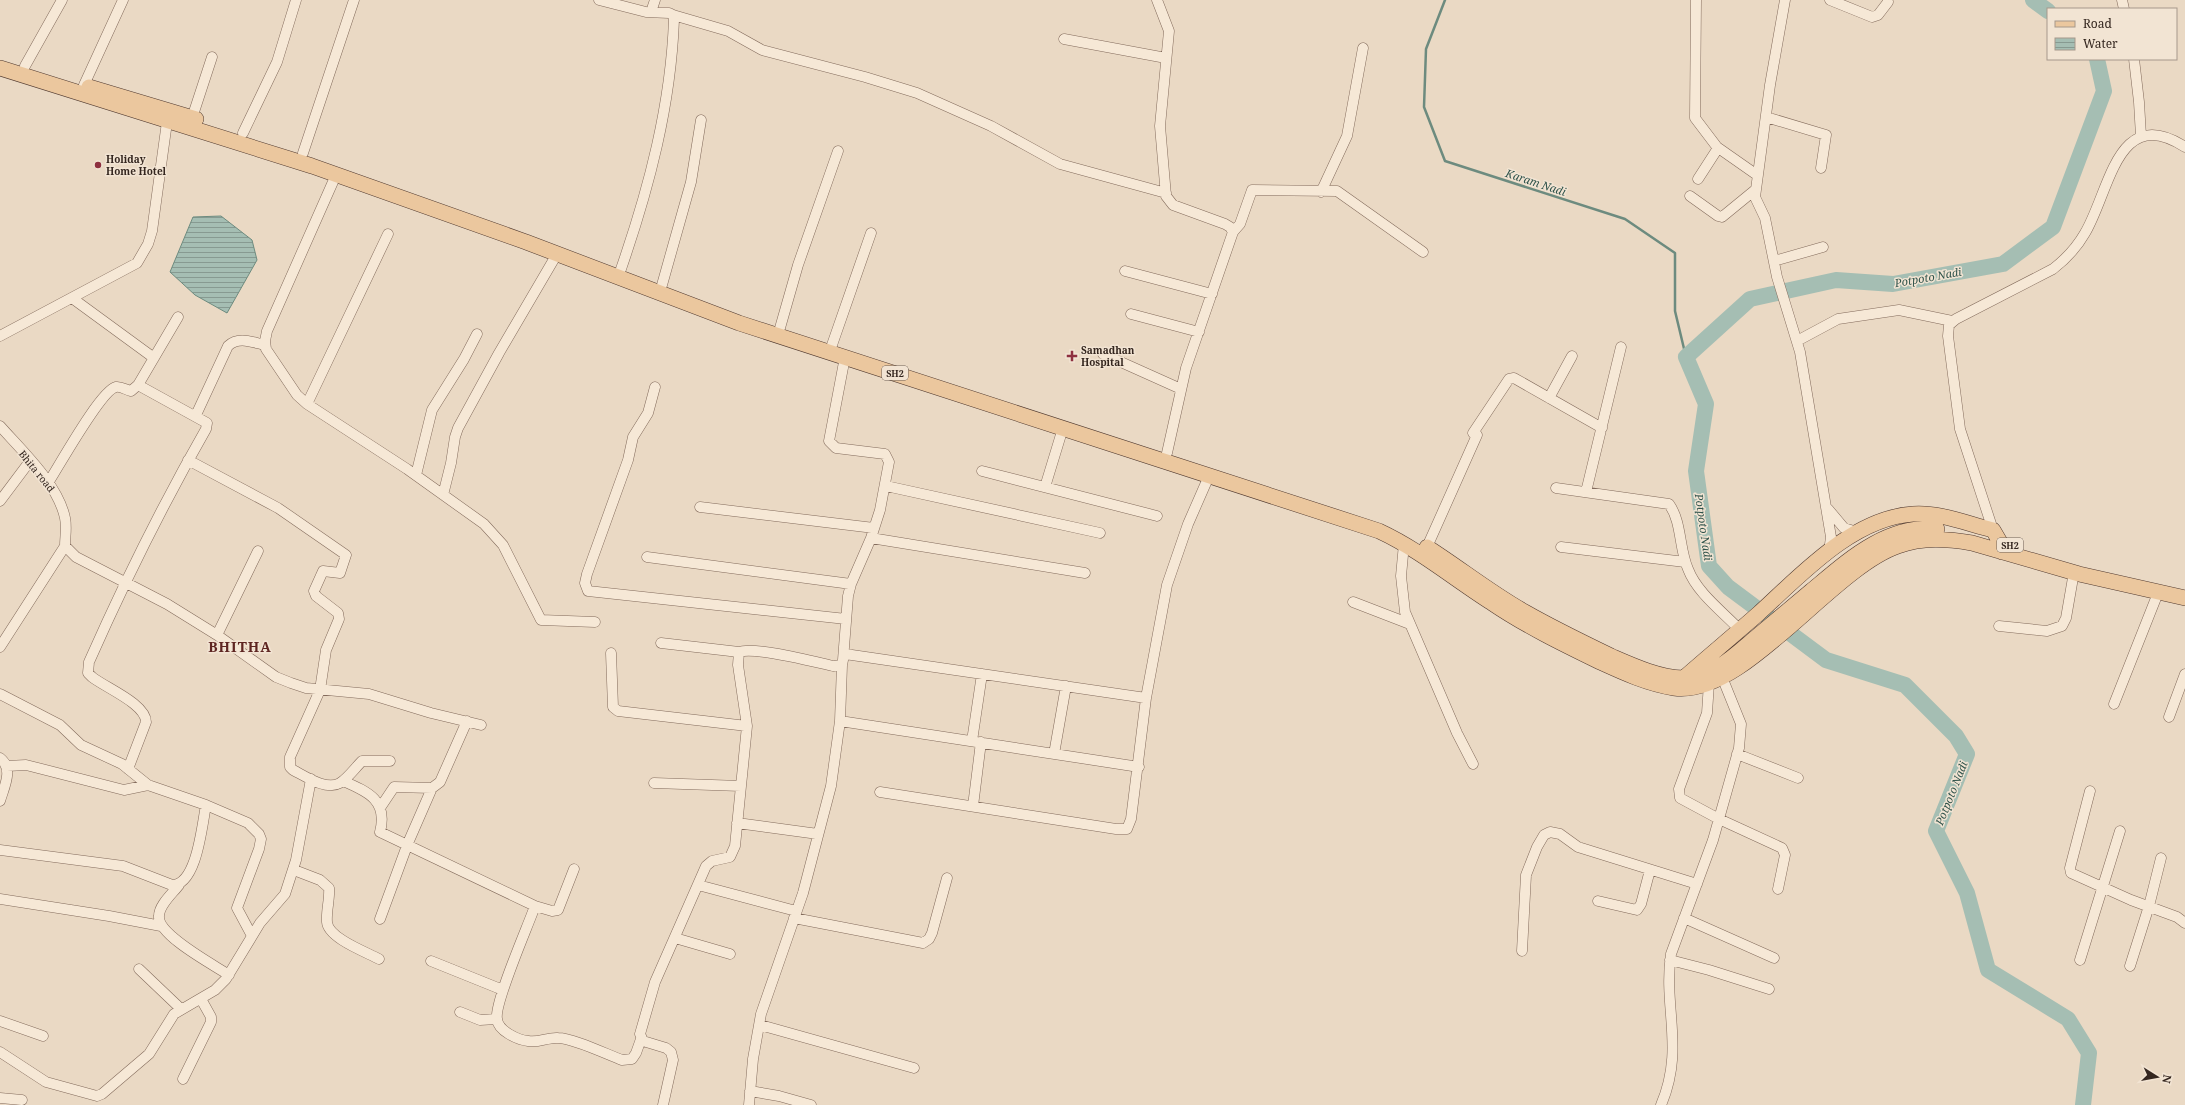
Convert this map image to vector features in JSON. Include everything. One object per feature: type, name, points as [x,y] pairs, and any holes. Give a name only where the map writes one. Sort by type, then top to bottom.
[{"type":"main road","name":"SH2","points":[[0,57],[84,85],[109,98],[167,122],[218,136],[336,175],[845,357],[1364,526],[1404,544],[1490,603],[1543,634],[1621,672],[1665,681],[1688,688],[1716,680],[1844,572],[1897,546],[1923,539],[1998,541],[2101,570],[2185,589]]},
{"type":"main road","name":"SH2","points":[[0,68],[109,98],[192,118],[243,133],[303,153],[621,269],[662,285],[686,299],[1376,521],[1402,531],[1505,600],[1538,619],[1665,681],[1706,673],[1759,643]]},
{"type":"main road","points":[[1684,678],[1823,556],[1857,532],[1878,521],[1912,514],[1932,515],[1998,541]]},
{"type":"main road","name":"SH2","points":[[1998,541],[2074,572],[2158,593],[2185,598]]},
{"type":"street","points":[[25,66],[62,0]]},
{"type":"street","points":[[84,85],[123,0]]},
{"type":"street","points":[[243,133],[277,62],[296,0]]},
{"type":"street","points":[[303,153],[354,0]]},
{"type":"street","points":[[599,0],[651,12],[673,15],[728,31],[762,50],[865,77],[917,93],[991,126],[1060,164],[1166,193]]},
{"type":"street","points":[[651,12],[655,0]]},
{"type":"street","points":[[1157,0],[1169,28],[1160,126],[1167,199],[1173,205],[1225,224],[1230,227],[1232,232]]},
{"type":"street","points":[[1696,0],[1695,118],[1718,148],[1757,175]]},
{"type":"street","points":[[1785,0],[1757,175],[1755,199],[1765,218],[1778,277],[1797,341],[1832,537],[1823,556]]},
{"type":"street","points":[[1830,0],[1872,17],[1878,15],[1888,2]]},
{"type":"street","points":[[621,269],[638,218],[661,128],[674,24],[673,15]]},
{"type":"street","points":[[1064,39],[1166,58]]},
{"type":"street","points":[[1321,192],[1347,136],[1363,48]]},
{"type":"street","points":[[192,118],[212,58]]},
{"type":"street","points":[[2134,60],[2141,136]]},
{"type":"street","points":[[1766,117],[1826,135],[1821,168]]},
{"type":"street","points":[[662,285],[691,182],[701,120]]},
{"type":"street","points":[[0,336],[137,263],[143,254],[152,231],[167,122]]},
{"type":"street","points":[[1998,541],[1960,429],[1948,336],[1950,325],[1952,322],[2053,269],[2063,261],[2085,232],[2118,157],[2129,144],[2141,136],[2148,134],[2162,134],[2185,146]]},
{"type":"street","points":[[1698,179],[1718,148]]},
{"type":"street","points":[[780,328],[798,265],[838,151]]},
{"type":"street","points":[[336,175],[268,331],[265,345],[276,365],[297,395],[307,404],[416,476],[484,524],[503,545],[541,620],[595,622]]},
{"type":"street","points":[[1166,453],[1181,389],[1198,332],[1232,232],[1240,224],[1252,190],[1340,193],[1423,252]]},
{"type":"street","points":[[1690,196],[1720,217],[1755,190]]},
{"type":"street","points":[[832,345],[871,233]]},
{"type":"street","points":[[307,404],[388,234]]},
{"type":"street","points":[[1774,261],[1823,247]]},
{"type":"street","points":[[443,496],[458,428],[499,353],[557,254]]},
{"type":"street","points":[[1125,271],[1212,294]]},
{"type":"street","points":[[72,298],[154,358]]},
{"type":"street","points":[[1797,341],[1838,319],[1899,310],[1952,322]]},
{"type":"street","points":[[1131,314],[1198,332]]},
{"type":"street","points":[[48,482],[103,396],[114,387],[131,390],[138,385],[178,317]]},
{"type":"street","points":[[416,476],[432,410],[464,359],[477,334]]},
{"type":"street","points":[[196,415],[228,346],[232,342],[239,340],[265,345]]},
{"type":"street","points":[[1586,492],[1621,347]]},
{"type":"street","points":[[1103,354],[1181,389]]},
{"type":"street","points":[[1549,398],[1572,356]]},
{"type":"street","points":[[749,1105],[753,1059],[762,1014],[795,915],[831,786],[840,721],[842,665],[845,654],[846,619],[851,584],[873,533],[886,486],[889,462],[885,454],[836,448],[829,440],[845,357]]},
{"type":"street","points":[[1427,547],[1475,434],[1511,378],[1602,428]]},
{"type":"street","points":[[128,769],[146,722],[146,717],[140,708],[92,677],[88,673],[88,667],[126,582],[207,425],[206,421],[196,415],[138,385]]},
{"type":"street","points":[[655,387],[648,413],[633,437],[625,468],[587,574],[585,583],[588,591],[846,619]]},
{"type":"street","name":"Bhita road","points":[[0,426],[48,482],[60,500],[65,519],[65,546]]},
{"type":"street","points":[[1045,487],[1063,428]]},
{"type":"street","points":[[188,460],[278,508],[346,555],[340,573],[323,571],[314,590],[316,596],[339,616],[326,650],[320,690],[289,762],[292,770],[324,785],[338,784],[343,781],[362,761],[390,761]]},
{"type":"street","points":[[0,501],[30,461]]},
{"type":"street","points":[[982,471],[1157,516]]},
{"type":"street","points":[[880,792],[1123,830],[1128,829],[1139,767],[1146,698],[1170,571],[1209,476]]},
{"type":"street","points":[[886,486],[1100,533]]},
{"type":"street","points":[[1556,488],[1669,504],[1674,514],[1685,562],[1692,577],[1742,628]]},
{"type":"street","points":[[700,507],[873,533],[1085,573]]},
{"type":"street","points":[[1827,508],[1844,528],[1857,532]]},
{"type":"street","points":[[1404,544],[1401,576],[1402,600],[1410,624],[1457,733],[1473,764]]},
{"type":"street","points":[[0,647],[65,546],[76,557],[126,582],[217,635],[276,677],[306,688],[369,694],[481,725]]},
{"type":"street","points":[[1561,547],[1685,562]]},
{"type":"street","points":[[217,635],[258,551]]},
{"type":"street","points":[[647,557],[851,584]]},
{"type":"street","points":[[1999,626],[2047,631],[2062,626],[2066,618],[2074,572]]},
{"type":"street","points":[[2114,704],[2158,593]]},
{"type":"street","points":[[1353,602],[1410,624]]},
{"type":"street","points":[[661,643],[739,652],[745,650],[760,651],[833,666],[842,665]]},
{"type":"street","points":[[535,906],[504,990],[496,1019],[500,1027],[520,1039],[539,1042],[558,1038],[622,1060],[632,1059],[641,1039],[642,1026],[655,982],[706,866],[712,861],[730,857],[735,846],[747,726],[738,665],[739,652]]},
{"type":"street","points":[[611,654],[613,707],[618,711],[747,726]]},
{"type":"street","points":[[845,654],[1146,698]]},
{"type":"street","points":[[973,806],[982,674]]},
{"type":"street","points":[[2169,717],[2185,674]]},
{"type":"street","points":[[1661,1105],[1668,1089],[1672,1069],[1670,960],[1719,819],[1742,735],[1738,713],[1716,680]]},
{"type":"street","points":[[1716,680],[1679,794],[1683,801],[1784,850],[1784,859],[1778,889]]},
{"type":"street","points":[[1054,754],[1066,686]]},
{"type":"street","points":[[0,694],[60,725],[82,745],[128,769],[148,785],[240,818],[254,828],[261,839],[259,849],[237,908],[252,936]]},
{"type":"street","points":[[380,919],[408,845],[432,788],[440,782],[467,721]]},
{"type":"street","points":[[840,721],[1139,767]]},
{"type":"street","points":[[1737,754],[1798,778]]},
{"type":"street","points":[[0,758],[7,766],[8,772],[0,802]]},
{"type":"street","points":[[7,766],[26,765],[124,790],[148,785]]},
{"type":"street","points":[[0,1052],[46,1082],[97,1096],[102,1094],[149,1054],[170,1019],[181,1009],[215,990],[229,975],[252,936],[285,894],[294,870],[311,779]]},
{"type":"street","points":[[343,781],[368,794],[380,808],[384,818],[380,832],[535,906],[552,911],[558,910],[574,869]]},
{"type":"street","points":[[654,783],[741,786]]},
{"type":"street","points":[[380,808],[394,787],[432,788]]},
{"type":"street","points":[[2090,791],[2070,868],[2073,874],[2177,917],[2185,923]]},
{"type":"street","points":[[206,805],[194,864],[185,881],[179,885],[160,912],[158,918],[161,926],[175,940],[229,975]]},
{"type":"street","points":[[737,823],[818,834]]},
{"type":"street","points":[[2080,960],[2120,831]]},
{"type":"street","points":[[1522,951],[1526,875],[1537,847],[1544,835],[1555,832],[1578,846],[1697,884]]},
{"type":"street","points":[[0,850],[122,866],[172,885],[179,885]]},
{"type":"street","points":[[2130,966],[2149,906],[2161,858]]},
{"type":"street","points":[[294,870],[320,880],[329,888],[327,923],[329,930],[346,942],[379,959]]},
{"type":"street","points":[[1598,901],[1637,910],[1641,904],[1650,870]]},
{"type":"street","points":[[698,885],[795,915],[923,943],[929,939],[932,934],[946,878]]},
{"type":"street","points":[[0,899],[109,916],[161,926]]},
{"type":"street","points":[[1684,918],[1774,958]]},
{"type":"street","points":[[675,938],[730,954]]},
{"type":"street","points":[[1670,960],[1710,970],[1769,989]]},
{"type":"street","points":[[431,962],[504,990]]},
{"type":"street","points":[[139,969],[181,1009]]},
{"type":"street","points":[[183,1079],[211,1022],[211,1017],[201,999]]},
{"type":"street","points":[[460,1012],[480,1020],[496,1019]]},
{"type":"street","points":[[0,1021],[43,1036]]},
{"type":"street","points":[[760,1025],[914,1068]]},
{"type":"street","points":[[641,1039],[666,1048],[671,1052],[672,1060],[663,1105]]},
{"type":"street","points":[[750,1091],[778,1096],[811,1105]]},
{"type":"street","points":[[0,1098],[22,1100]]},
{"type":"water","points":[[221,216],[252,240],[257,260],[227,313],[195,295],[170,272],[193,217]]},
{"type":"waterway","name":"Karam Nadi","points":[[1445,0],[1426,49],[1424,107],[1445,161],[1625,219],[1675,253],[1675,311],[1686,357]]},
{"type":"waterway","name":"Potpoto Nadi","points":[[2033,0],[2047,10]]},
{"type":"waterway","name":"Potpoto Nadi","points":[[2083,1105],[2089,1053],[2068,1019],[1988,970],[1967,893],[1936,831],[1967,754],[1956,736],[1905,685],[1826,660],[1728,587],[1709,566],[1696,471],[1706,404],[1686,357],[1750,299],[1836,280],[1893,284],[2003,264],[2053,227],[2104,91],[2097,60]]},
{"type":"place","name":"Holiday Home Hotel","points":[[98,165]]},
{"type":"place","name":"Samadhan Hospital","points":[[1072,356]]},
{"type":"district","name":"BHITHA","points":[[240,646]]}]
